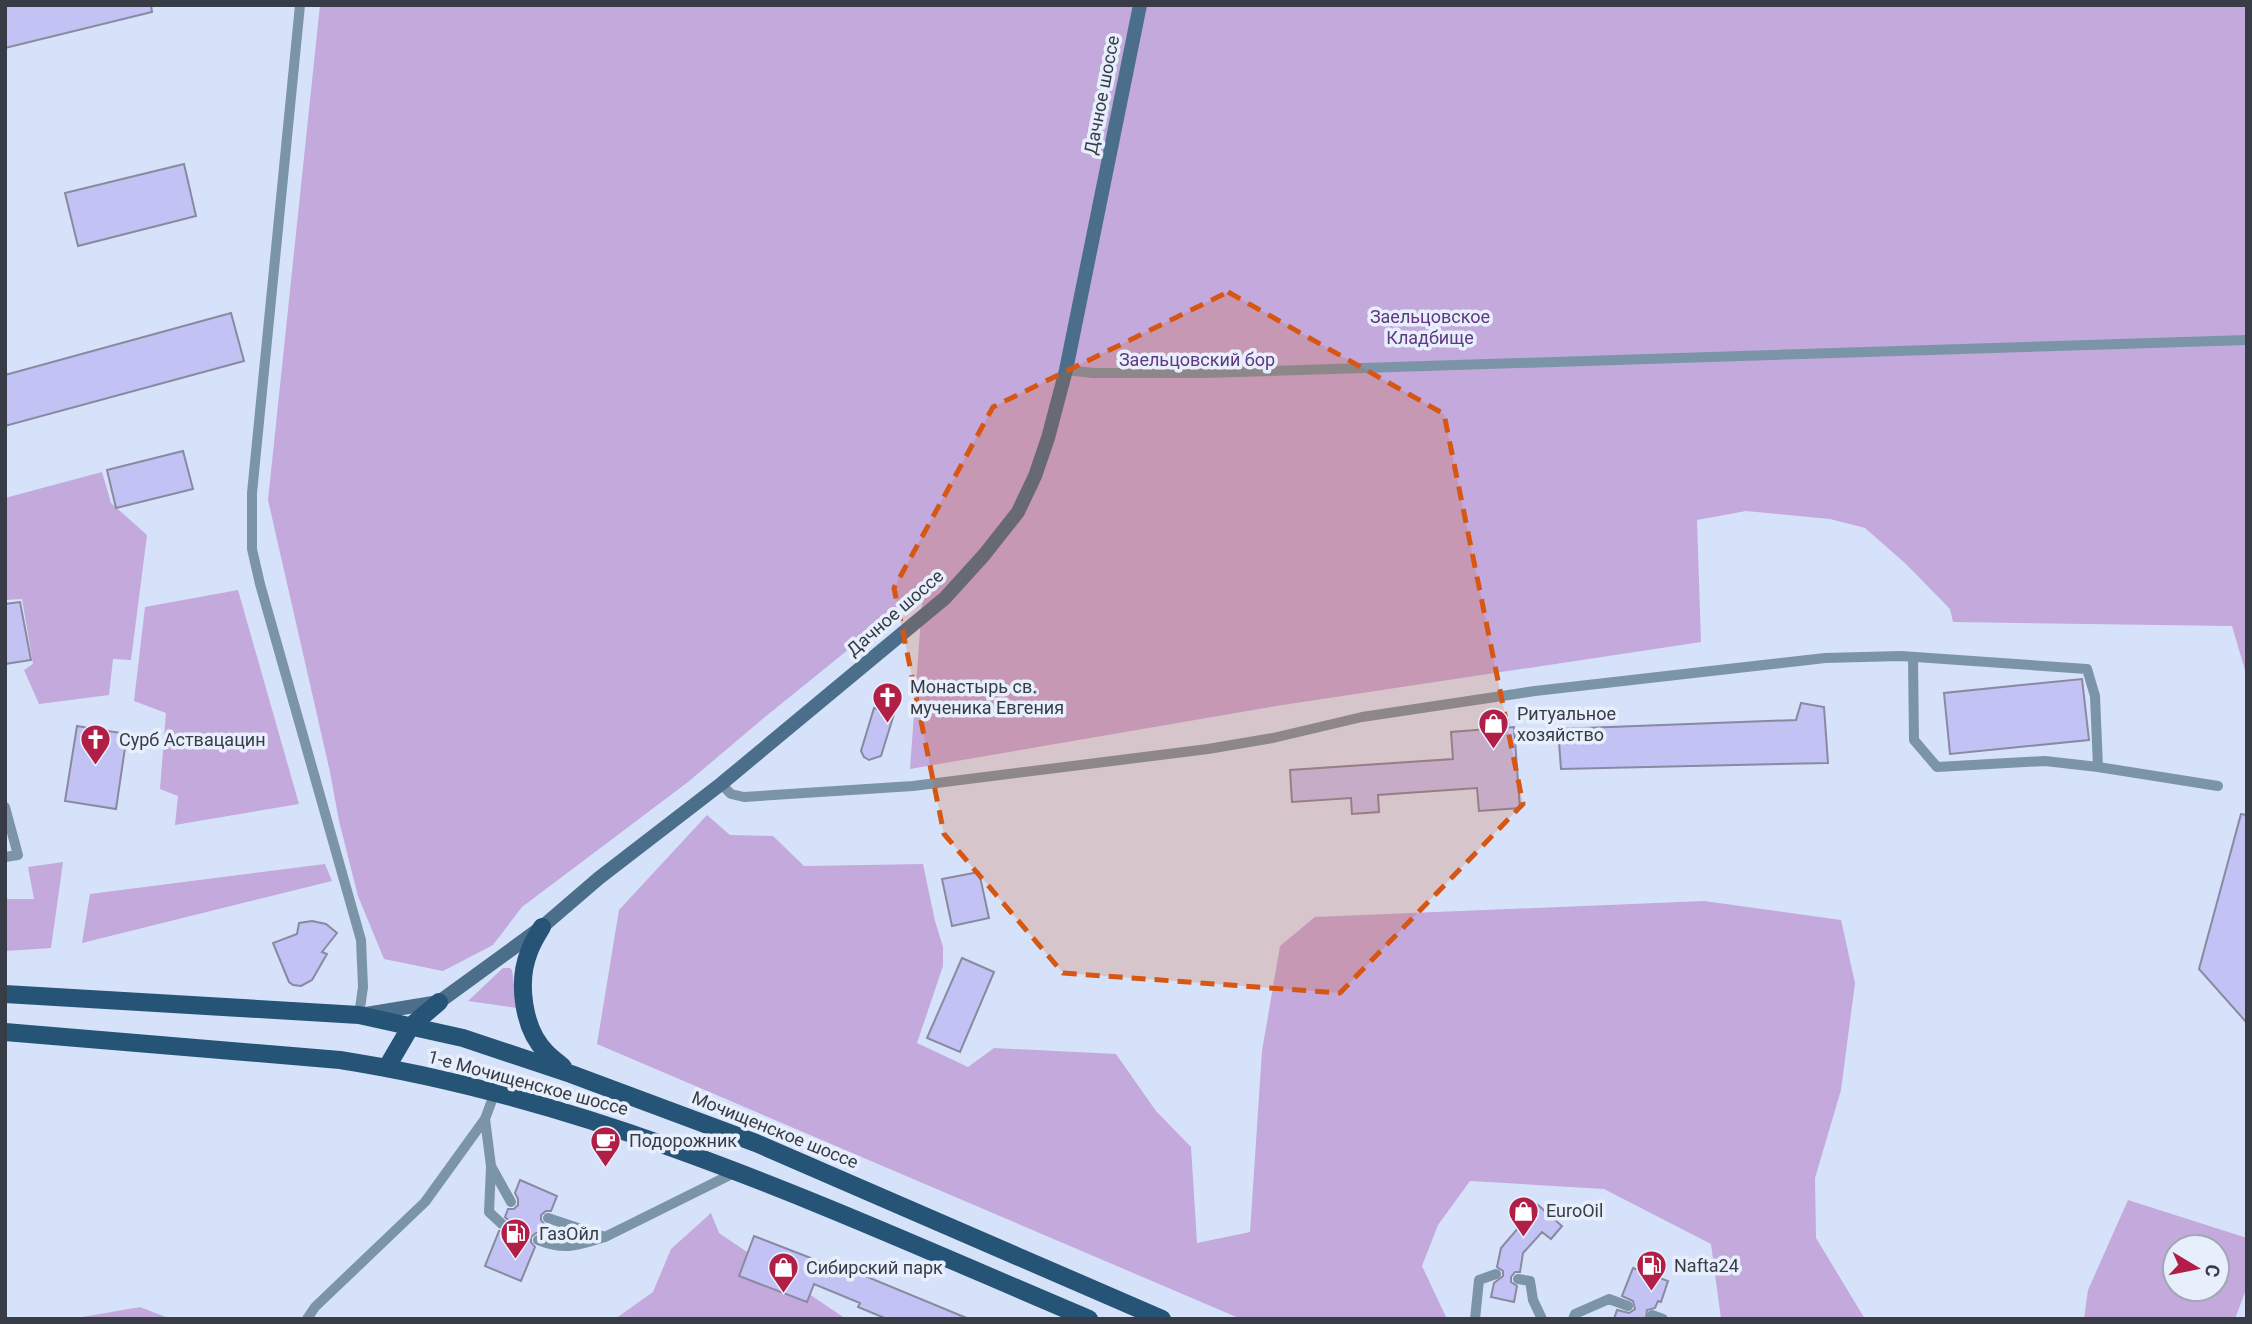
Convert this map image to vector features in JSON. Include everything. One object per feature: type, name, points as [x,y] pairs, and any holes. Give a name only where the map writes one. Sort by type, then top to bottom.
[{"type":"main road","points":[[542,927],[528,953],[523,999],[535,1035],[544,1051],[571,1074]]},
{"type":"main road","points":[[5,994],[359,1015]]},
{"type":"main road","points":[[387,1067],[411,1026],[439,1002]]},
{"type":"main road","name":"Мочищенское шоссе","points":[[359,1015],[463,1038],[571,1074],[756,1143],[1162,1319]]},
{"type":"main road","name":"1-е Мочищенское шоссе","points":[[5,1032],[340,1060],[387,1067],[495,1092],[581,1115],[738,1171],[1089,1319]]},
{"type":"street","name":"Дачное шоссе","points":[[439,1002],[542,927],[599,878],[721,784],[946,598],[1018,512],[1048,439],[1066,370],[1140,5]]},
{"type":"street","points":[[359,1015],[439,1002]]},
{"type":"lane","points":[[300,5],[252,493],[252,549],[361,940],[363,987],[359,1015]]},
{"type":"lane","points":[[1066,370],[1093,373],[1205,373],[2247,340]]},
{"type":"lane","points":[[721,784],[731,794],[744,797],[914,786],[1208,749],[1273,738],[1362,717],[1535,691],[1825,658],[1901,656],[2087,669],[2095,696],[2098,767]]},
{"type":"lane","points":[[1913,658],[1914,740],[1937,767],[2045,761],[2218,786]]},
{"type":"lane","points":[[5,807],[18,855],[5,857]]},
{"type":"lane","points":[[307,1319],[315,1307],[425,1202],[485,1119],[495,1092]]},
{"type":"lane","points":[[485,1119],[491,1166],[489,1212],[502,1224]]},
{"type":"lane","points":[[491,1166],[511,1202]]},
{"type":"lane","points":[[538,1240],[554,1246],[573,1246],[605,1237],[738,1171]]},
{"type":"lane","points":[[548,1218],[605,1237]]},
{"type":"lane","points":[[1475,1319],[1479,1280],[1496,1274]]},
{"type":"lane","points":[[1518,1279],[1530,1281],[1533,1300],[1542,1319]]},
{"type":"lane","points":[[1573,1319],[1575,1314],[1609,1299],[1628,1306]]},
{"type":"lane","points":[[1652,1314],[1663,1319]]},
{"type":"highlighted area","points":[[1228,292],[1444,414],[1523,804],[1340,993],[1063,973],[944,834],[894,588],[993,407]]},
{"type":"green space","name":"Заельцовский бор","points":[[320,5],[2247,5],[2247,677],[2232,626],[1953,622],[1950,609],[1906,564],[1865,528],[1830,519],[1746,511],[1697,520],[1701,642],[1276,706],[910,769],[923,589],[688,782],[522,907],[493,945],[443,971],[384,959],[358,896],[339,821],[268,500]]},
{"type":"green space","points":[[102,472],[111,503],[147,535],[131,660],[113,659],[109,695],[39,704],[24,670],[33,664],[22,599],[5,600],[5,498]]},
{"type":"green space","points":[[238,590],[299,804],[175,825],[178,796],[160,789],[166,713],[134,701],[145,607]]},
{"type":"green space","points":[[707,815],[730,835],[773,836],[804,866],[923,864],[943,947],[943,966],[917,1043],[968,1067],[994,1048],[1116,1054],[1156,1111],[1191,1147],[1197,1243],[1250,1232],[1262,1051],[1280,946],[1315,917],[1704,901],[1841,920],[1855,983],[1841,1090],[1815,1178],[1816,1238],[1865,1319],[1721,1319],[1711,1244],[1604,1189],[1470,1181],[1438,1225],[1422,1266],[1447,1319],[1241,1319],[597,1044],[619,910]]},
{"type":"green space","points":[[63,862],[51,948],[5,951],[5,899],[34,899],[28,867]]},
{"type":"green space","points":[[325,864],[332,881],[82,943],[90,894]]},
{"type":"green space","points":[[503,968],[512,970],[517,1008],[468,1001]]},
{"type":"green space","points":[[2128,1200],[2247,1238],[2247,1287],[2235,1319],[2084,1319],[2088,1290]]},
{"type":"green space","points":[[711,1213],[719,1233],[846,1319],[615,1319],[653,1292],[671,1249]]},
{"type":"green space","points":[[140,1307],[171,1319],[71,1319]]},
{"type":"building","points":[[5,5],[151,5],[152,12],[5,48]]},
{"type":"building","points":[[184,164],[196,216],[78,246],[65,193]]},
{"type":"building","points":[[231,313],[244,361],[5,426],[5,375]]},
{"type":"building","points":[[183,451],[193,489],[116,508],[107,470]]},
{"type":"building","points":[[20,602],[31,660],[5,664],[5,604]]},
{"type":"building","points":[[2082,679],[2089,740],[1950,754],[1944,693]]},
{"type":"building","points":[[1801,703],[1824,707],[1828,763],[1561,769],[1558,729],[1796,720]]},
{"type":"building","points":[[874,708],[894,714],[881,756],[869,760],[861,751]]},
{"type":"building","name":"Сурб Аствацацин","points":[[77,726],[127,734],[116,809],[65,801]]},
{"type":"building","points":[[1514,727],[1520,808],[1479,811],[1477,788],[1378,795],[1379,812],[1352,814],[1351,798],[1292,802],[1290,770],[1453,759],[1451,732]]},
{"type":"building","points":[[2241,814],[2247,815],[2247,1023],[2199,969]]},
{"type":"building","points":[[979,872],[989,918],[952,926],[942,879]]},
{"type":"building","points":[[312,921],[326,924],[337,933],[322,952],[327,954],[312,980],[301,986],[293,985],[289,982],[273,943],[297,934],[299,923]]},
{"type":"building","points":[[962,958],[994,972],[960,1052],[927,1038]]},
{"type":"building","points":[[520,1180],[557,1196],[551,1211],[541,1215],[545,1225],[541,1233],[531,1237],[535,1247],[521,1281],[485,1266],[499,1231],[505,1231],[509,1226],[505,1217],[508,1209],[514,1209],[518,1205],[515,1193]]},
{"type":"building","points":[[1538,1205],[1562,1226],[1551,1239],[1542,1232],[1523,1253],[1520,1272],[1515,1272],[1511,1277],[1511,1282],[1517,1286],[1514,1302],[1491,1297],[1494,1283],[1503,1276],[1503,1271],[1497,1267],[1501,1248]]},
{"type":"building","points":[[754,1236],[839,1269],[841,1266],[969,1319],[887,1319],[858,1307],[860,1303],[814,1284],[807,1302],[739,1276]]},
{"type":"building","points":[[1633,1268],[1668,1281],[1661,1302],[1658,1301],[1655,1308],[1647,1310],[1646,1319],[1614,1319],[1617,1310],[1629,1313],[1635,1309],[1633,1301],[1622,1296]]},
{"type":"place","name":"Монастырь св. мученика Евгения","points":[[887,724]]},
{"type":"place","name":"Ритуальное хозяйство","points":[[1494,751]]},
{"type":"place","name":"Сурб Аствацацин","points":[[96,767]]},
{"type":"place","name":"Подорожник","points":[[606,1168]]},
{"type":"place","name":"EuroOil","points":[[1523,1238]]},
{"type":"place","name":"ГазОйл","points":[[516,1261]]},
{"type":"place","name":"Nafta24","points":[[1651,1293]]},
{"type":"place","name":"Сибирский парк","points":[[783,1295]]},
{"type":"park label","name":"Заельцовское Кладбище","points":[[1430,327]]}]
